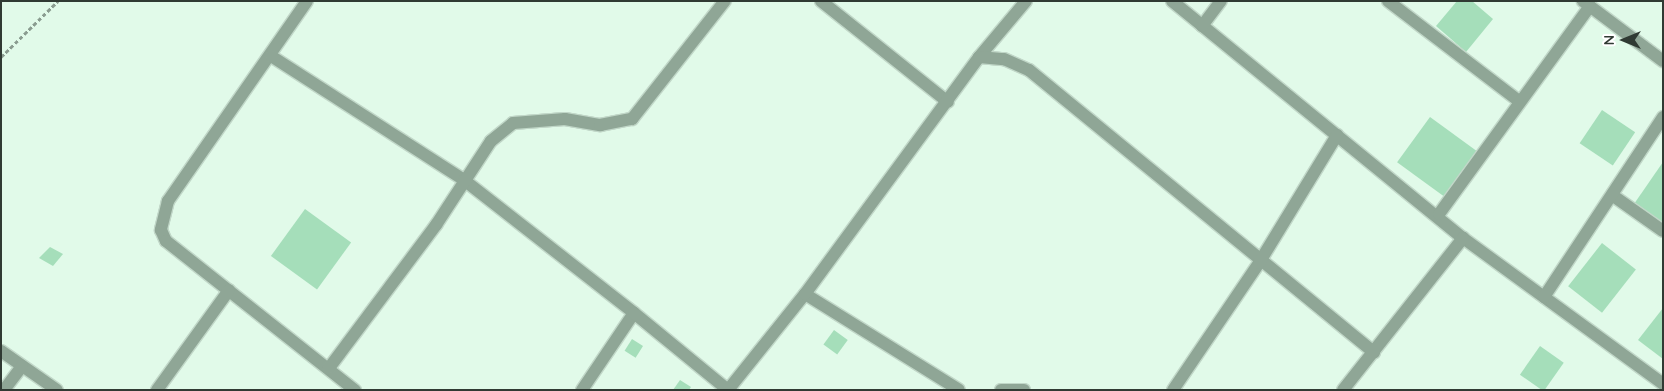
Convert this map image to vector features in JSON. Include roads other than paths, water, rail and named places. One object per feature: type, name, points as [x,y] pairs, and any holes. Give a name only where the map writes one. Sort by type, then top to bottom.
[{"type":"street","points":[[307,1],[161,215],[166,241],[356,390]]},
{"type":"street","points":[[329,368],[492,140],[514,123],[565,120],[600,125],[632,119],[724,1]]},
{"type":"street","points":[[821,1],[948,102]]},
{"type":"street","points":[[271,56],[464,180],[634,313],[728,390],[805,294],[979,58],[1026,1]]},
{"type":"street","points":[[1172,1],[1337,135],[1439,214],[1463,238],[1663,384]]},
{"type":"street","points":[[1202,26],[1221,1]]},
{"type":"street","points":[[1388,1],[1520,102]]},
{"type":"street","points":[[1439,214],[1520,102],[1587,4],[1663,61]]},
{"type":"street","points":[[979,58],[1004,59],[1028,70],[1260,263],[1374,352]]},
{"type":"street","points":[[1544,297],[1663,118]]},
{"type":"street","points":[[1173,390],[1260,263],[1337,135]]},
{"type":"street","points":[[1612,195],[1663,230]]},
{"type":"street","points":[[1343,390],[1463,238]]},
{"type":"street","points":[[157,390],[228,290]]},
{"type":"street","points":[[805,294],[959,390]]},
{"type":"street","points":[[582,390],[634,313]]},
{"type":"street","points":[[1,351],[57,390]]},
{"type":"street","points":[[4,390],[22,366]]},
{"type":"street","points":[[1001,390],[1024,390]]}]
